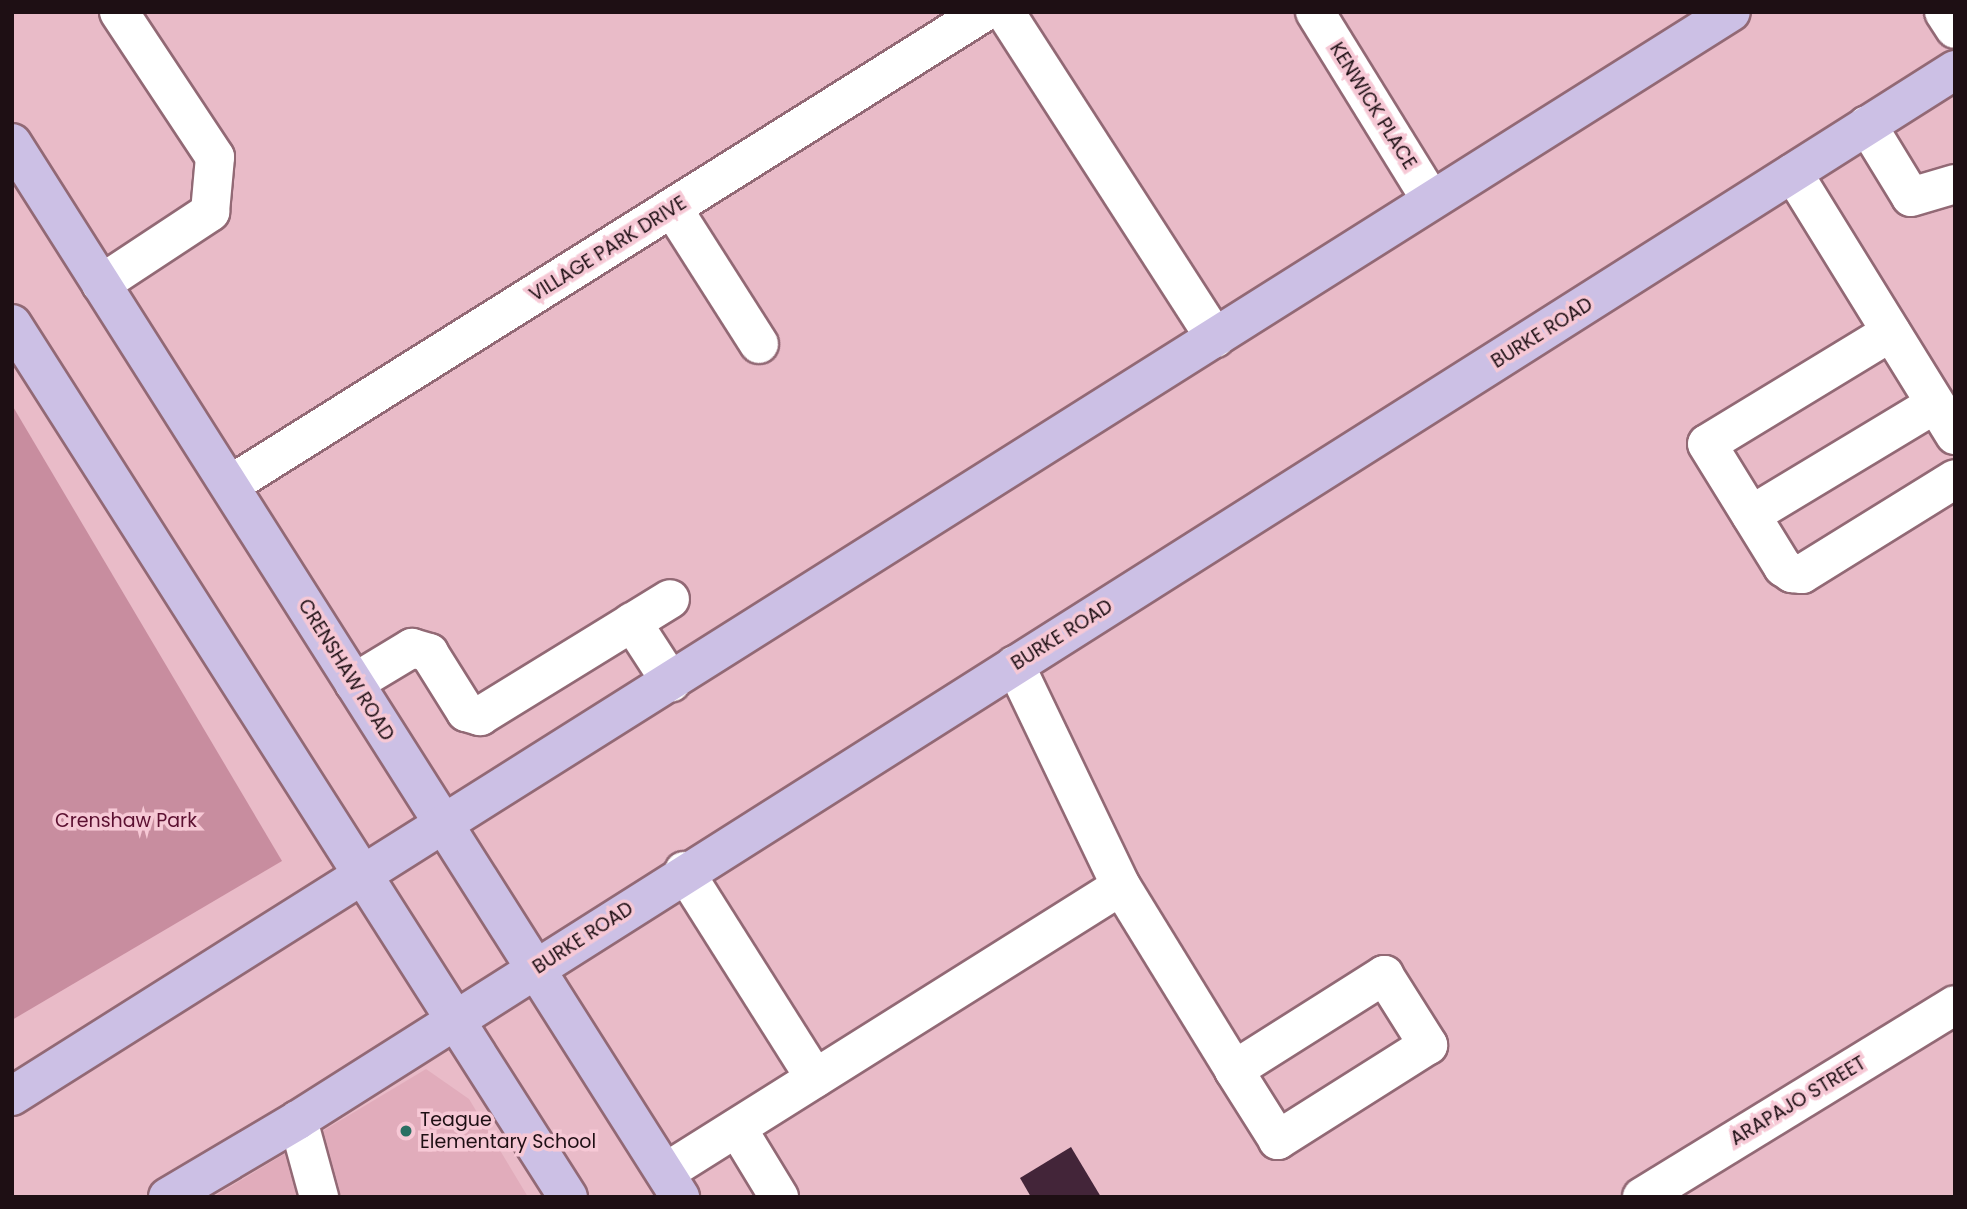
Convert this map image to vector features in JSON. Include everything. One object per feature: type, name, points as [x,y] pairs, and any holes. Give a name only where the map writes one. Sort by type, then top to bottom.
[{"type":"main road","points":[[12,1096],[1731,12]]},
{"type":"main road","name":"BURKE ROAD","points":[[168,1197],[298,1120],[455,1021],[684,872],[1016,665],[1955,70]]},
{"type":"main road","name":"CRENSHAW ROAD","points":[[12,143],[534,970],[673,1185]]},
{"type":"main road","points":[[12,324],[568,1197]]},
{"type":"street","points":[[101,284],[210,212],[215,158],[119,12]]},
{"type":"street","name":"VILLAGE PARK DRIVE","points":[[230,485],[984,12]]},
{"type":"street","points":[[1005,12],[1215,338]]},
{"type":"street","name":"KENWICK PLACE","points":[[1315,12],[1431,201]]},
{"type":"street","points":[[1944,12],[1955,29]]},
{"type":"street","points":[[1867,125],[1911,197],[1955,184]]},
{"type":"street","points":[[1751,515],[1945,420],[1793,173]]},
{"type":"street","points":[[673,209],[759,344]]},
{"type":"street","points":[[1891,332],[1707,444],[1783,567],[1802,574],[1955,480]]},
{"type":"street","points":[[354,683],[412,648],[429,653],[466,712],[480,716],[670,598]]},
{"type":"street","points":[[632,622],[671,682]]},
{"type":"street","points":[[1016,665],[1121,886],[1234,1070],[1278,1140],[1428,1045],[1384,975],[1234,1070]]},
{"type":"street","points":[[684,872],[816,1078]]},
{"type":"street","points":[[673,1185],[737,1128],[1121,886]]},
{"type":"street","name":"ARAPAJO STREET","points":[[1642,1197],[1955,1005]]},
{"type":"street","points":[[298,1120],[319,1197]]},
{"type":"street","points":[[737,1128],[779,1197]]},
{"type":"shaded area","name":"Teague Elementary School","points":[[426,1069],[469,1099],[528,1197],[213,1197]]},
{"type":"green space","name":"Crenshaw Park","points":[[12,405],[282,861],[12,1020]]},
{"type":"building","points":[[1071,1147],[1101,1197],[1031,1197],[1020,1178]]},
{"type":"place","name":"Teague Elementary School","points":[[406,1131]]}]
